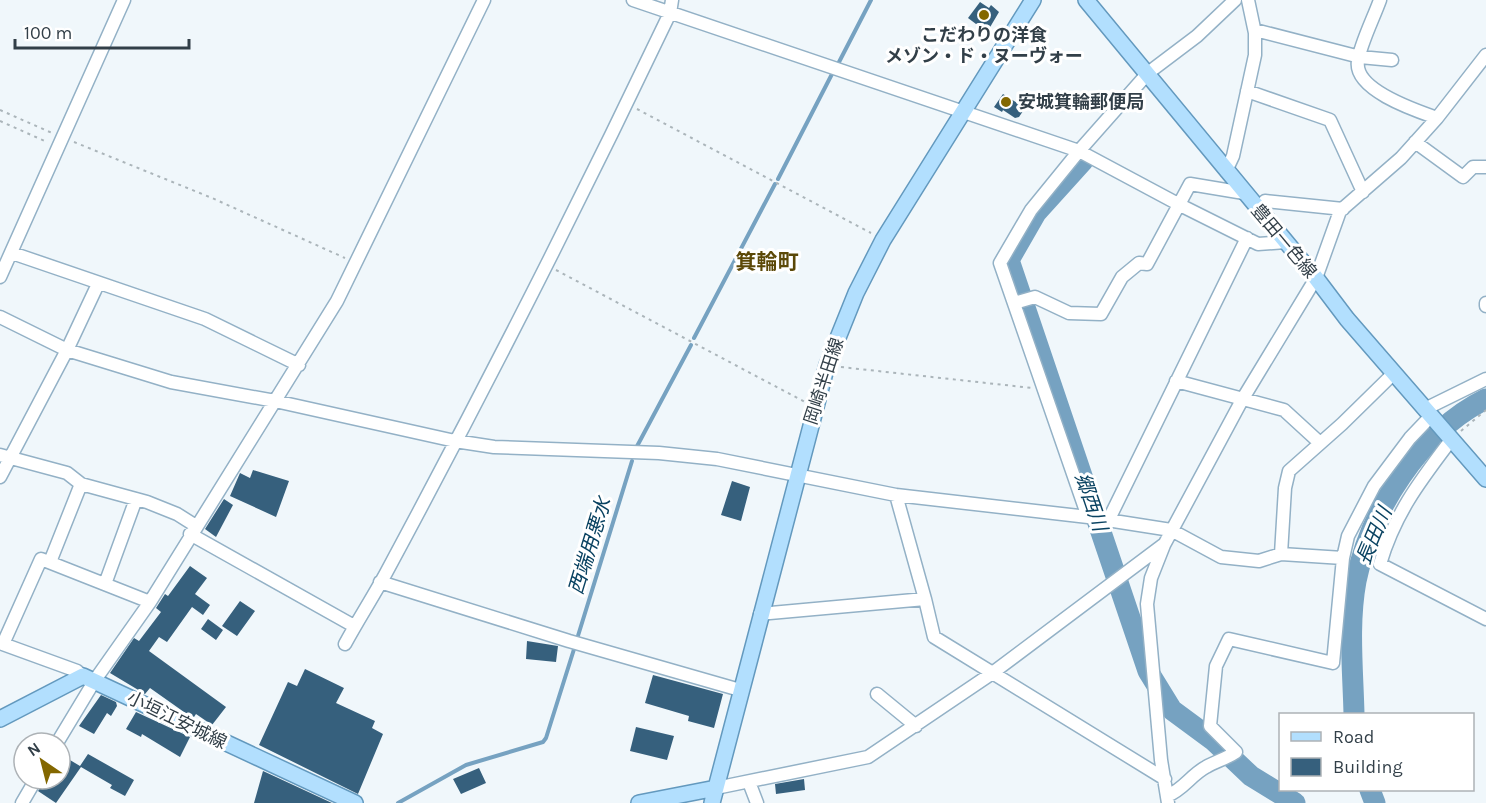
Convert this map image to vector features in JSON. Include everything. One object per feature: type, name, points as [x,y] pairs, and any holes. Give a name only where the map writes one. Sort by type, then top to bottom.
[{"type":"main road","name":"岡崎半田線","points":[[712,803],[826,365],[856,293],[883,240],[1033,0]]},
{"type":"main road","name":"豊田一色線","points":[[1086,0],[1244,194],[1316,278],[1347,319],[1486,479]]},
{"type":"main road","points":[[0,719],[89,678]]},
{"type":"main road","name":"小垣江安城線","points":[[89,678],[355,803]]},
{"type":"main road","points":[[639,803],[716,788]]},
{"type":"street","points":[[0,277],[124,0]]},
{"type":"street","points":[[63,731],[89,678],[150,602],[337,301],[484,0]]},
{"type":"street","points":[[633,0],[1079,150],[1180,206],[1258,244],[1286,242]]},
{"type":"street","points":[[345,644],[455,441],[627,104],[670,13],[672,0]]},
{"type":"street","points":[[1088,517],[1000,262],[1031,210],[1079,150],[1148,74],[1182,48],[1235,0]]},
{"type":"street","points":[[1227,171],[1233,156],[1255,55],[1255,30],[1248,0]]},
{"type":"street","points":[[1380,0],[1358,64],[1361,76],[1386,97],[1437,118]]},
{"type":"street","points":[[1255,30],[1360,57],[1392,60]]},
{"type":"street","points":[[1167,799],[1147,604],[1151,578],[1164,545],[1242,400],[1316,278],[1343,209],[1382,177],[1415,142],[1486,56]]},
{"type":"street","points":[[1247,91],[1330,120],[1363,192]]},
{"type":"street","points":[[1415,142],[1463,177],[1473,167],[1486,167]]},
{"type":"street","points":[[1014,303],[1035,297],[1069,313],[1101,314],[1122,277],[1139,263],[1147,264],[1190,184],[1244,194]]},
{"type":"street","points":[[1257,209],[1265,201],[1343,209]]},
{"type":"street","points":[[1108,521],[1247,238]]},
{"type":"street","points":[[12,253],[205,319],[299,364]]},
{"type":"street","points":[[0,477],[5,457],[67,350],[98,284]]},
{"type":"street","points":[[0,317],[67,350],[171,382],[275,401],[455,441],[494,447],[659,453],[728,461],[896,495],[1088,517],[1171,530],[1221,557],[1259,561],[1281,554],[1342,558]]},
{"type":"street","points":[[1281,554],[1288,471],[1394,373]]},
{"type":"street","points":[[1167,799],[1206,767],[1222,762],[1240,752],[1210,726],[1216,666],[1229,639],[1334,663],[1342,558],[1348,536],[1374,486],[1428,412],[1486,379]]},
{"type":"street","points":[[1176,381],[1284,410],[1320,443]]},
{"type":"street","points":[[1451,440],[1405,501],[1389,533],[1380,564],[1486,619]]},
{"type":"street","points":[[5,457],[67,473],[81,484],[136,499],[177,514],[193,530],[354,626]]},
{"type":"street","points":[[50,562],[81,484]]},
{"type":"street","points":[[896,495],[934,637],[1165,779]]},
{"type":"street","points":[[105,584],[136,499]]},
{"type":"street","points":[[716,788],[868,758],[991,674],[1164,545]]},
{"type":"street","points":[[89,678],[77,671],[1,644],[41,559],[150,602]]},
{"type":"street","points":[[380,582],[569,641],[741,690]]},
{"type":"street","points":[[760,614],[925,599]]},
{"type":"street","points":[[877,694],[916,726]]},
{"type":"street","points":[[749,782],[757,803]]},
{"type":"path","points":[[627,104],[883,240]]},
{"type":"path","points":[[0,110],[60,142]]},
{"type":"path","points":[[0,121],[212,198],[355,262]]},
{"type":"path","points":[[545,264],[814,407]]},
{"type":"path","points":[[826,365],[1044,390]]},
{"type":"path","points":[[1451,440],[1486,410]]},
{"type":"building","name":"こだわりの洋食 メゾン・ド・ヌーヴォー","points":[[980,2],[989,8],[991,5],[999,12],[989,29],[968,18]]},
{"type":"building","points":[[1003,94],[1025,108],[1019,117],[1015,118],[994,107]]},
{"type":"building","points":[[253,470],[289,481],[276,517],[230,496],[240,473],[250,478]]},
{"type":"building","points":[[732,481],[750,487],[741,521],[721,515]]},
{"type":"building","points":[[224,499],[233,505],[216,537],[205,529]]},
{"type":"building","points":[[190,566],[207,578],[195,594],[210,605],[203,615],[192,607],[167,642],[159,637],[149,651],[226,707],[212,725],[196,714],[194,717],[184,712],[150,688],[145,694],[110,673],[134,638],[139,641],[161,612],[156,608],[165,594],[168,596]]},
{"type":"building","points":[[240,601],[255,611],[237,636],[222,626]]},
{"type":"building","points":[[208,619],[223,630],[216,640],[201,629]]},
{"type":"building","points":[[527,641],[558,646],[556,662],[526,659]]},
{"type":"building","points":[[305,669],[344,688],[336,703],[375,721],[372,728],[383,734],[358,794],[259,745],[288,682],[297,686]]},
{"type":"building","points":[[653,675],[723,694],[714,728],[688,721],[689,716],[645,703]]},
{"type":"building","points":[[101,695],[116,702],[117,706],[111,716],[107,713],[94,734],[79,726]]},
{"type":"building","points":[[136,712],[190,737],[180,757],[142,734],[141,737],[126,729]]},
{"type":"building","points":[[636,727],[674,736],[667,760],[630,751]]},
{"type":"building","points":[[88,754],[134,780],[125,796],[110,788],[112,785],[81,767],[72,780],[72,761],[80,766]]},
{"type":"building","points":[[479,768],[486,783],[461,794],[453,779]]},
{"type":"building","points":[[263,771],[276,777],[332,803],[254,803]]},
{"type":"building","points":[[804,779],[805,790],[776,794],[775,784]]},
{"type":"building","points":[[38,791],[64,791],[56,803]]},
{"type":"waterway","name":"西端用悪水","points":[[838,64],[871,0]]},
{"type":"waterway","name":"西端用悪水","points":[[778,179],[832,74]]},
{"type":"waterway","name":"郷西川","points":[[1083,161],[1036,213],[1009,260],[1148,671],[1172,710],[1214,741],[1251,776],[1295,803]]},
{"type":"waterway","name":"西端用悪水","points":[[694,338],[775,184]]},
{"type":"waterway","name":"西端用悪水","points":[[635,450],[691,345]]},
{"type":"waterway","name":"長田川","points":[[1354,713],[1352,614],[1356,581],[1373,527],[1386,501],[1420,452],[1462,413],[1486,399]]},
{"type":"waterway","name":"西端用悪水","points":[[577,639],[632,461]]},
{"type":"waterway","name":"西端用悪水","points":[[398,803],[466,765],[543,742],[575,646]]},
{"type":"waterway","name":"長田川","points":[[1370,791],[1375,803]]},
{"type":"place","name":"こだわりの洋食 メゾン・ド・ヌーヴォー","points":[[984,15]]},
{"type":"place","name":"安城箕輪郵便局","points":[[1006,102]]},
{"type":"district","name":"箕輪町","points":[[767,262]]}]
